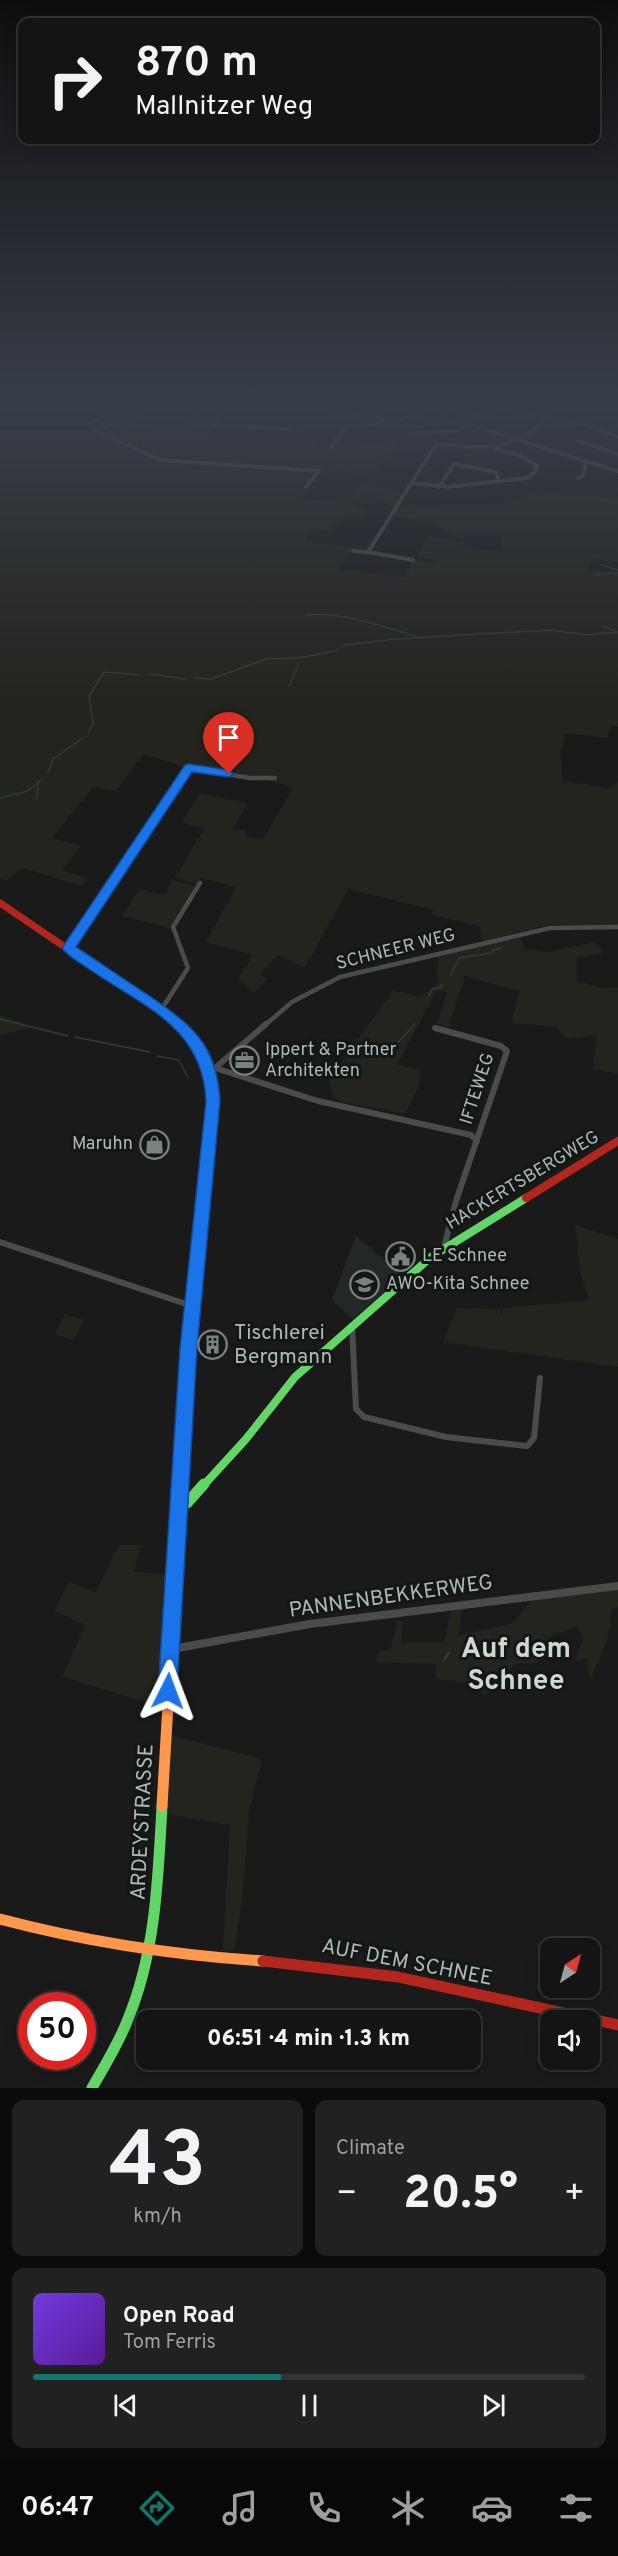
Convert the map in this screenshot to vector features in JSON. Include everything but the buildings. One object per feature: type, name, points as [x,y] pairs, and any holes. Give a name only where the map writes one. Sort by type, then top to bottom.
[{"type":"main road","name":"ARDEYSTRASSE","points":[[0,903],[161,1010],[191,1035],[212,1069],[213,1101],[192,1306],[155,1924],[143,1987],[128,2023],[92,2088]]},
{"type":"main road","name":"HACKERTSBERGWEG","points":[[179,1504],[187,1503],[246,1439],[295,1377],[444,1247],[618,1141]]},
{"type":"main road","name":"AUF DEM SCHNEE","points":[[0,1920],[54,1935],[182,1955],[291,1961],[387,1973],[618,2025]]},
{"type":"street","points":[[368,552],[398,504]]},
{"type":"street","points":[[353,551],[412,560]]},
{"type":"street","points":[[68,948],[189,768],[250,778],[275,778]]},
{"type":"street","points":[[161,1010],[188,968],[173,927],[200,883]]},
{"type":"street","name":"SCHNEER WEG","points":[[212,1069],[292,1002],[340,977],[549,928],[618,927]]},
{"type":"street","name":"IFTEWEG","points":[[435,1028],[501,1046],[507,1052],[477,1141]]},
{"type":"street","points":[[212,1069],[318,1101],[328,1100],[339,1105],[408,1117],[471,1135],[477,1141]]},
{"type":"street","name":"HACKERTSBERGWEG","points":[[444,1247],[477,1141]]},
{"type":"street","points":[[1,1245],[192,1306]]},
{"type":"street","points":[[352,1325],[356,1409],[361,1416],[375,1420],[446,1437],[526,1446],[534,1438],[540,1378]]},
{"type":"street","name":"PANNENBEKKERWEG","points":[[170,1650],[310,1624],[618,1586]]},
{"type":"shaded area","points":[[0,504],[356,504],[355,507],[367,510],[362,517],[343,518],[330,532],[314,529],[304,540],[353,548],[339,569],[404,577],[414,560],[435,563],[436,560],[416,557],[428,536],[465,542],[463,547],[503,551],[500,536],[465,536],[463,541],[434,523],[393,516],[400,506],[618,504],[618,561],[617,563],[592,558],[589,569],[618,574],[618,727],[610,726],[608,738],[565,733],[561,751],[562,781],[609,788],[618,782],[618,925],[548,925],[482,941],[480,926],[432,915],[433,910],[348,889],[305,968],[278,955],[259,974],[268,979],[254,993],[238,979],[253,955],[206,942],[236,887],[201,878],[197,884],[175,877],[205,828],[181,823],[200,793],[248,803],[232,830],[246,830],[245,836],[263,839],[293,788],[264,779],[189,768],[143,754],[116,791],[93,787],[52,838],[81,846],[62,871],[88,878],[82,886],[23,868],[8,880],[0,879]]},
{"type":"shaded area","points":[[173,880],[195,886],[169,928],[122,916],[139,889],[164,895]]},
{"type":"shaded area","points":[[520,936],[524,949],[549,952],[595,942],[604,953],[577,957],[577,981],[602,988],[618,987],[618,1074],[593,1069],[597,1035],[566,1039],[557,1027],[512,1023],[519,991],[465,976],[448,1028],[437,1023],[447,992],[436,991],[397,1065],[422,1070],[418,1088],[405,1114],[343,1102],[333,1096],[329,1080],[393,990],[420,997],[437,984],[438,955]]},
{"type":"shaded area","points":[[0,1015],[34,1027],[0,1035]]},
{"type":"shaded area","points":[[575,1225],[618,1239],[618,1367],[443,1342],[457,1308],[501,1309],[501,1317],[503,1308],[590,1300],[581,1277]]},
{"type":"shaded area","name":"AWO-Kita Schnee","points":[[356,1236],[404,1276],[352,1319],[332,1300]]},
{"type":"shaded area","points":[[65,1314],[84,1320],[74,1340],[55,1334]]},
{"type":"shaded area","points":[[118,1545],[142,1545],[133,1572],[169,1574],[160,1706],[62,1677],[85,1625],[54,1611],[69,1582],[96,1592]]},
{"type":"shaded area","points":[[618,1589],[618,1607],[611,1610],[607,1637],[590,1680],[587,1659],[576,1660],[583,1638],[577,1627],[552,1635],[537,1663],[514,1664],[485,1696],[469,1683],[436,1679],[436,1664],[375,1662],[379,1652],[390,1649],[398,1620],[403,1621],[401,1643],[444,1643],[451,1609],[462,1608],[459,1636],[513,1623],[532,1600]]},
{"type":"shaded area","points":[[170,1735],[262,1759],[249,1811],[242,1902],[234,1951],[223,1950],[230,1825],[167,1814]]},
{"type":"waterway","points":[[601,565],[618,570]]},
{"type":"waterway","points":[[595,574],[618,573]]},
{"type":"waterway","points":[[307,615],[347,618],[415,636]]},
{"type":"waterway","points":[[602,626],[615,631]]},
{"type":"waterway","points":[[194,678],[211,679],[266,659],[298,658],[335,651],[344,645],[396,639],[550,630],[588,635],[618,632]]},
{"type":"waterway","points":[[289,686],[298,665]]},
{"type":"waterway","points":[[88,733],[93,724],[89,696],[104,672],[141,675]]},
{"type":"waterway","points":[[149,674],[186,679]]},
{"type":"waterway","points":[[48,772],[53,759],[83,738]]},
{"type":"waterway","points":[[0,798],[28,791],[41,780]]},
{"type":"waterway","points":[[37,798],[38,784]]},
{"type":"waterway","points":[[451,975],[459,958],[492,953],[493,950],[502,948]]},
{"type":"waterway","points":[[429,996],[432,989],[440,988],[442,984]]},
{"type":"waterway","points":[[0,1019],[68,1036]]},
{"type":"waterway","points":[[388,1053],[415,1024]]},
{"type":"waterway","points":[[75,1037],[150,1052]]},
{"type":"waterway","points":[[157,1056],[179,1060],[188,1078]]},
{"type":"waterway","points":[[444,1661],[449,1652]]},
{"type":"traffic: fast","points":[[186,1395],[209,1133]]},
{"type":"traffic: fast","points":[[179,1504],[187,1503],[246,1439],[295,1377],[431,1257],[526,1198]]},
{"type":"traffic: fast","points":[[92,2088],[113,2053],[129,2019],[140,1985],[153,1918],[162,1806]]},
{"type":"traffic: slow","points":[[162,1806],[186,1395]]},
{"type":"traffic: slow","points":[[0,1919],[32,1928],[130,1948],[263,1961]]},
{"type":"traffic: jam","points":[[0,903],[184,1028],[202,1053],[210,1077],[209,1133]]},
{"type":"traffic: jam","points":[[526,1198],[618,1141]]},
{"type":"traffic: jam","points":[[263,1961],[308,1964],[398,1977],[618,2025]]},
{"type":"place","name":"Ippert & Partner Architekten","points":[[244,1060]]},
{"type":"place","name":"Maruhn","points":[[154,1144]]},
{"type":"place","name":"LE Schnee","points":[[401,1256]]},
{"type":"place","name":"AWO-Kita Schnee","points":[[365,1284]]},
{"type":"place","name":"Tischlerei Bergmann","points":[[213,1345]]},
{"type":"district","name":"Auf dem Schnee","points":[[516,1666]]},
{"type":"route","points":[[168,1691],[189,1348],[213,1101],[212,1081],[204,1054],[183,1026],[68,948],[189,768],[229,774]]}]
